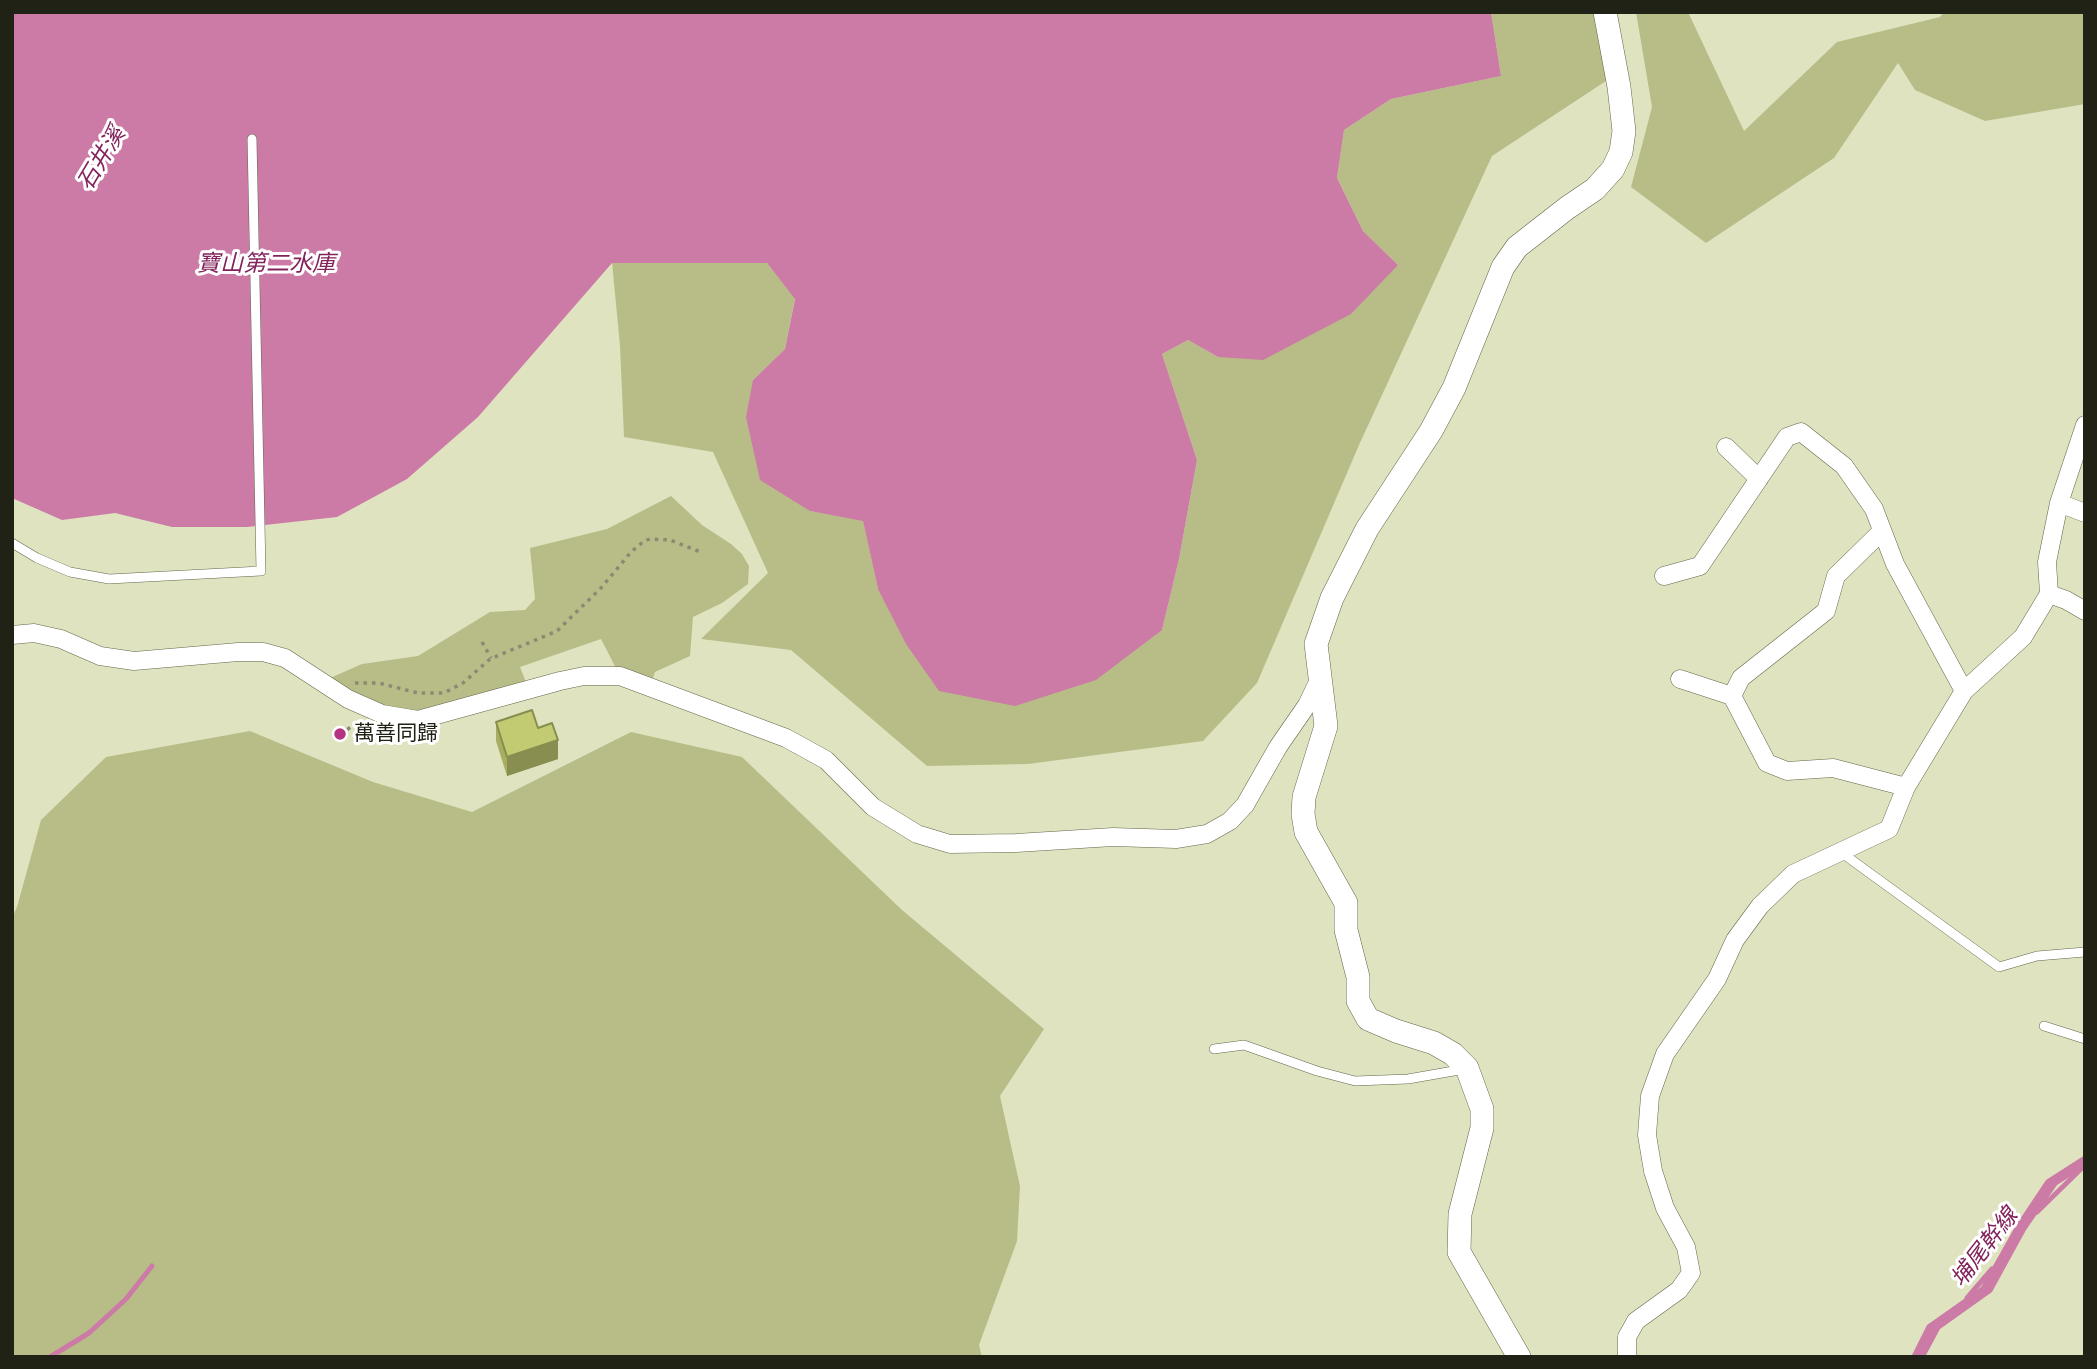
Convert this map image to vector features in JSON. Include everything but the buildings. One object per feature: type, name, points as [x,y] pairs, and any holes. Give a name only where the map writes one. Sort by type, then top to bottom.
[{"type":"street","points":[[1519,1357],[1459,1252],[1460,1214],[1482,1128],[1482,1109],[1466,1068],[1453,1054],[1434,1043],[1396,1031],[1368,1018],[1359,1001],[1358,977],[1346,930],[1346,903],[1306,832],[1304,797],[1326,726],[1316,644],[1332,598],[1367,529],[1431,431],[1454,388],[1503,267],[1517,247],[1595,189],[1613,169],[1621,152],[1625,131],[1605,12]]},
{"type":"street","points":[[1627,1357],[1627,1337],[1636,1321],[1679,1290],[1690,1273],[1686,1247],[1665,1208],[1653,1171],[1647,1135],[1650,1096],[1665,1054],[1717,979],[1735,940],[1759,906],[1793,874],[1889,830],[1906,787],[1964,691],[2023,637],[2049,594],[2047,562],[2059,503],[2085,425]]},
{"type":"street","points":[[1664,576],[1700,566],[1787,437],[1801,432],[1844,466],[1874,509],[1895,564],[1964,691]]},
{"type":"street","points":[[1726,447],[1759,479]]},
{"type":"street","points":[[2059,503],[2085,513]]},
{"type":"street","points":[[1732,696],[1741,678],[1826,611],[1836,576],[1882,531]]},
{"type":"street","points":[[2049,594],[2085,611]]},
{"type":"street","points":[[12,635],[34,633],[61,639],[100,656],[134,661],[263,652],[285,658],[348,699],[382,714],[418,720],[572,678],[620,676],[786,738],[826,760],[873,807],[917,834],[950,844],[1114,837],[1176,839],[1207,834],[1230,821],[1245,805],[1278,747],[1307,705],[1320,678]]},
{"type":"street","points":[[1680,679],[1732,696],[1767,763],[1787,771],[1833,768],[1906,787]]},
{"type":"lane","points":[[12,543],[37,558],[70,572],[109,579],[261,571],[252,139]]},
{"type":"lane","points":[[1842,853],[1999,967],[2037,956],[2085,952]]},
{"type":"lane","points":[[2044,1026],[2085,1040]]},
{"type":"lane","points":[[1214,1049],[1244,1045],[1318,1072],[1356,1081],[1408,1079],[1466,1068]]},
{"type":"path","points":[[332,689],[379,682],[418,693],[444,693],[463,683],[491,659],[556,631],[644,541],[670,540],[703,553]]},
{"type":"path","points":[[482,642],[491,659]]},
{"type":"green space","points":[[1491,12],[1601,12],[1609,79],[1492,156],[1359,445],[1257,683],[1203,741],[1028,764],[927,766],[791,650],[701,639],[768,573],[713,452],[624,437],[620,346],[612,262],[767,263],[795,298],[785,349],[753,380],[810,511],[863,520],[878,589],[1162,630],[1179,559],[1197,460],[1162,354],[1188,340],[1218,357],[1398,265],[1363,231],[1337,178],[1344,130],[1391,99],[1501,76]]},
{"type":"green space","points":[[1636,12],[1688,12],[1744,131],[1837,42],[1940,17],[1944,12],[2085,12],[2085,104],[1985,121],[1915,90],[1898,63],[1834,158],[1706,243],[1631,187],[1652,107]]},
{"type":"green space","points":[[671,496],[702,525],[742,554],[749,566],[748,584],[722,603],[693,617],[690,656],[655,672],[650,687],[620,676],[601,639],[520,667],[529,690],[418,720],[321,682],[362,664],[418,656],[490,612],[525,610],[535,599],[530,548],[607,529]]},
{"type":"green space","points":[[250,731],[373,782],[472,812],[631,732],[742,757],[902,910],[1044,1029],[1000,1096],[1020,1186],[1017,1241],[979,1345],[982,1357],[12,1357],[12,918],[41,820],[106,757]]},
{"type":"water","name":"寶山第二水庫","points":[[12,12],[1491,12],[1501,76],[1391,99],[1344,130],[1337,178],[1363,231],[1398,265],[1351,314],[1263,360],[1218,357],[1188,340],[1162,354],[1197,460],[1179,559],[1162,630],[1096,680],[1015,706],[939,691],[906,644],[878,589],[863,521],[810,511],[760,480],[746,417],[753,380],[785,349],[795,299],[767,263],[612,263],[478,417],[407,479],[337,517],[247,527],[172,527],[115,513],[62,520],[12,498]]},
{"type":"water","points":[[2085,1155],[2085,1167],[2057,1185],[2026,1230],[1992,1292],[1940,1329],[1925,1357],[1911,1357],[1927,1325],[1981,1287],[2016,1225],[2046,1180]]},
{"type":"waterway","name":"埔尾幹線","points":[[2037,1212],[2085,1165]]},
{"type":"waterway","points":[[50,1357],[89,1333],[126,1299],[152,1266]]},
{"type":"waterway","name":"埔尾幹線","points":[[1967,1298],[1992,1269]]},
{"type":"place","name":"萬善同歸","points":[[340,734]]},
{"type":"water label","name":"石井溪","points":[[102,159]]}]
